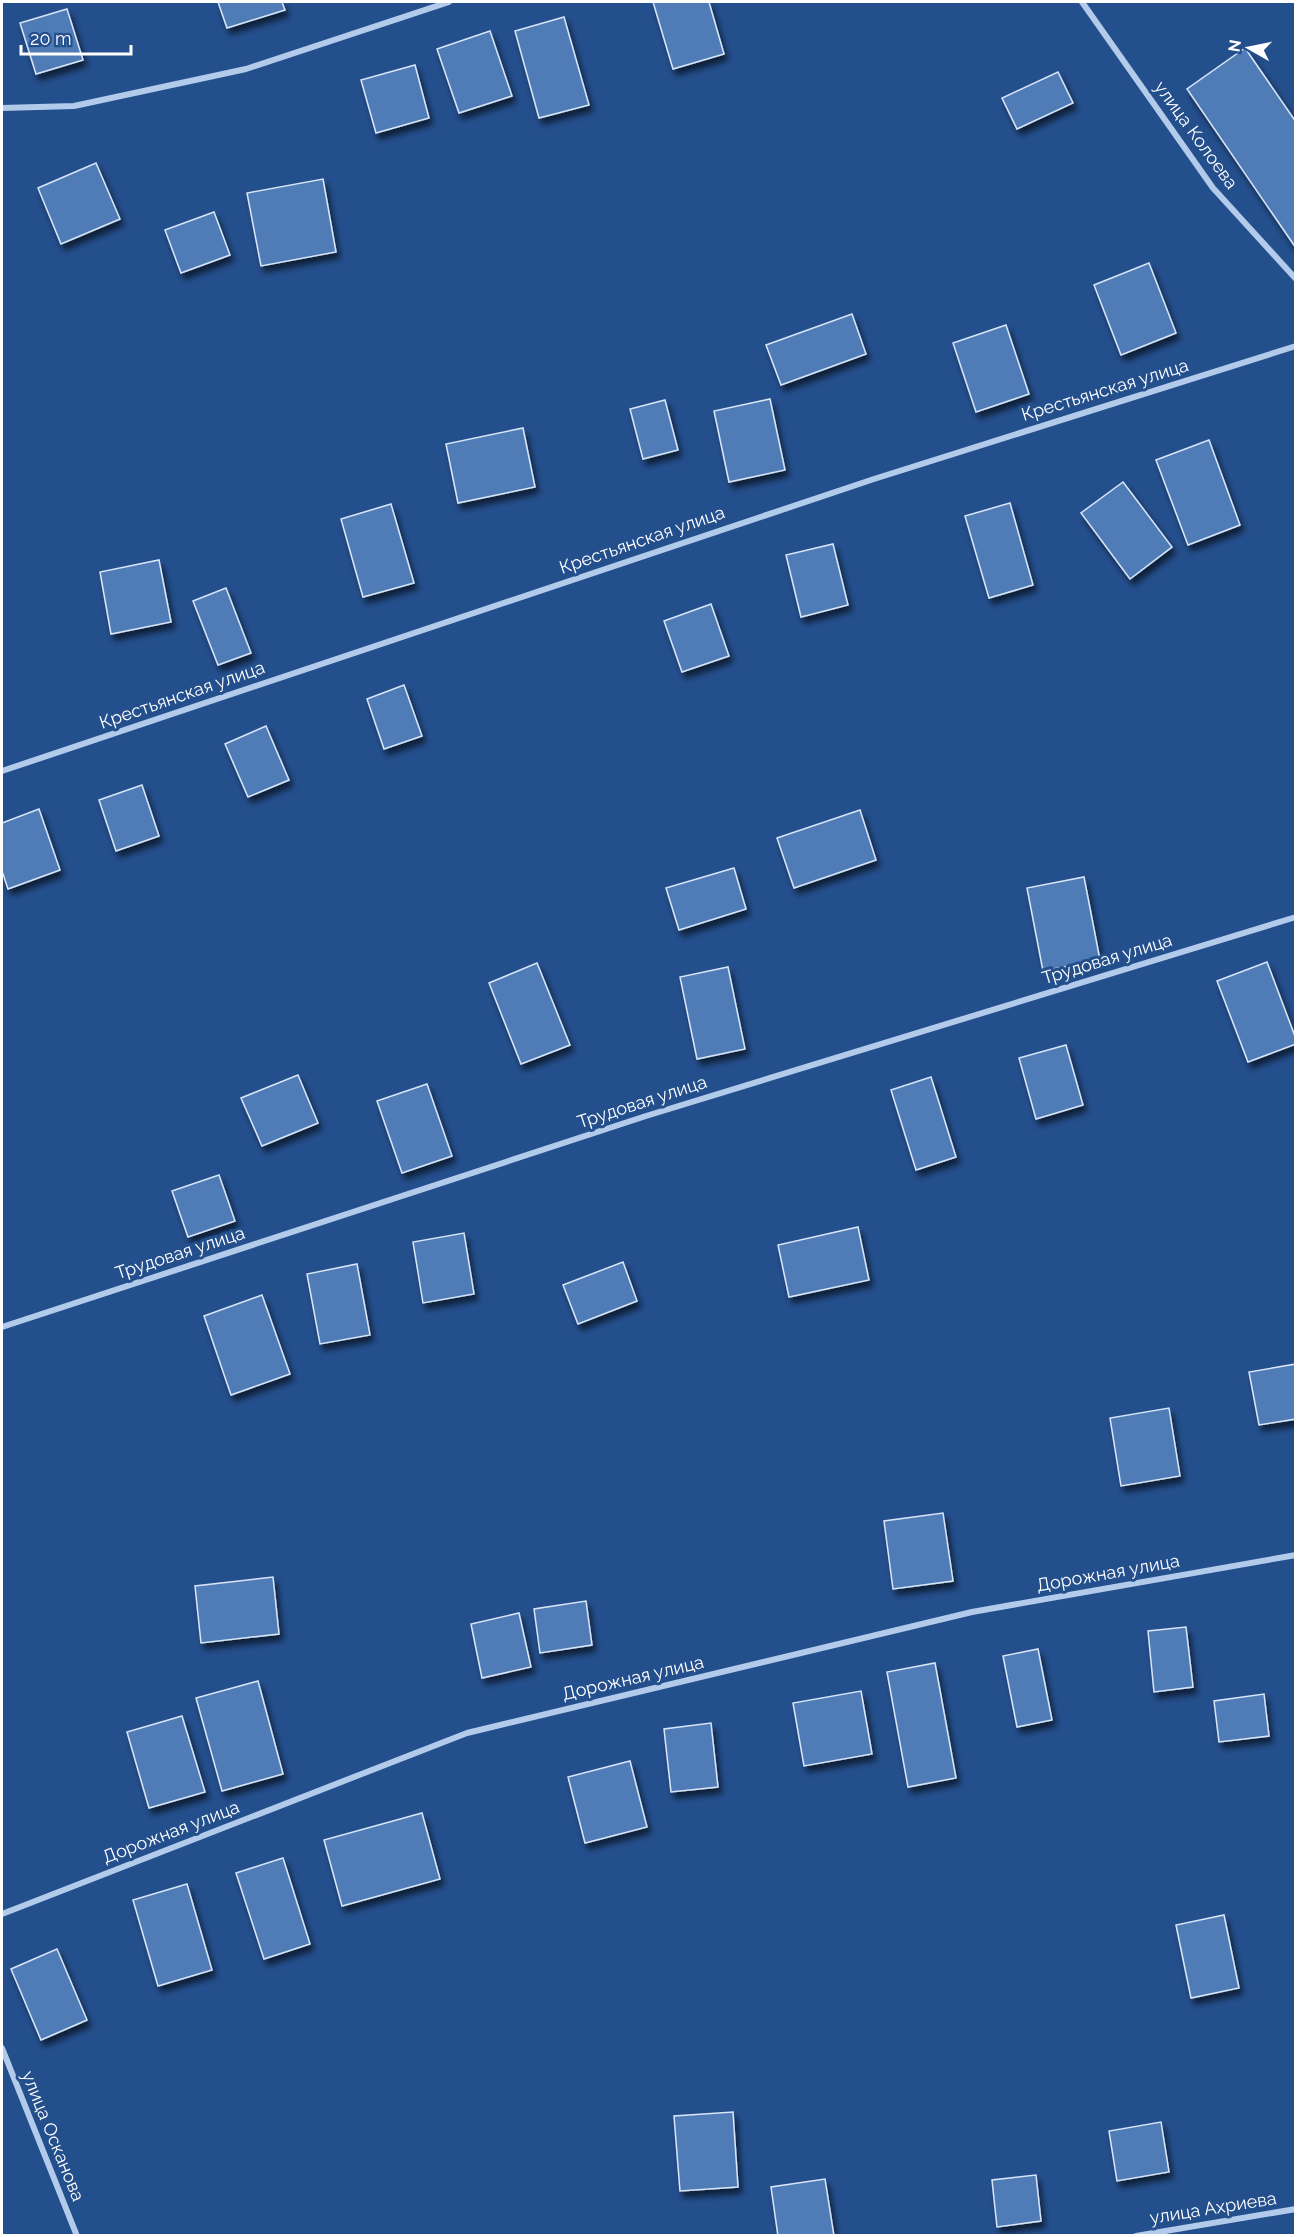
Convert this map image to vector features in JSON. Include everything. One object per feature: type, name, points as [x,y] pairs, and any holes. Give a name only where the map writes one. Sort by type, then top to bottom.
[{"type":"street","points":[[2,108],[74,106],[246,69],[449,2]]},
{"type":"street","name":"улица Колоева","points":[[1082,2],[1214,188],[1296,279]]},
{"type":"street","name":"Крестьянская улица","points":[[2,771],[874,479],[1296,346]]},
{"type":"street","name":"Трудовая улица","points":[[2,1327],[646,1116],[1296,917]]},
{"type":"street","name":"Дорожная улица","points":[[2,1914],[466,1733],[972,1612],[1296,1555]]},
{"type":"street","name":"улица Осканова","points":[[2,2049],[78,2235]]},
{"type":"street","name":"улица Ахриева","points":[[1136,2235],[1296,2209]]},
{"type":"building","points":[[218,2],[282,2],[285,10],[227,28]]},
{"type":"building","points":[[653,2],[709,2],[724,54],[673,69]]},
{"type":"building","points":[[67,9],[83,60],[36,74],[20,23]]},
{"type":"building","points":[[564,17],[589,105],[539,118],[515,31]]},
{"type":"building","points":[[490,31],[512,96],[459,113],[437,49]]},
{"type":"building","points":[[1245,48],[1296,122],[1296,248],[1187,89]]},
{"type":"building","points":[[415,65],[429,118],[376,133],[361,80]]},
{"type":"building","points":[[1058,72],[1073,103],[1017,129],[1002,98]]},
{"type":"building","points":[[96,163],[120,219],[61,244],[38,188]]},
{"type":"building","points":[[323,179],[336,252],[261,266],[247,193]]},
{"type":"building","points":[[214,212],[230,255],[181,273],[165,230]]},
{"type":"building","points":[[1149,263],[1176,333],[1121,355],[1094,285]]},
{"type":"building","points":[[852,314],[866,354],[781,385],[766,345]]},
{"type":"building","points":[[1006,325],[1029,394],[976,412],[953,343]]},
{"type":"building","points":[[770,399],[785,470],[729,482],[714,411]]},
{"type":"building","points":[[665,400],[678,450],[643,459],[630,409]]},
{"type":"building","points":[[523,428],[535,487],[458,503],[446,444]]},
{"type":"building","points":[[1209,440],[1240,525],[1188,545],[1156,460]]},
{"type":"building","points":[[1123,482],[1172,547],[1130,579],[1081,513]]},
{"type":"building","points":[[1010,503],[1033,585],[989,598],[965,516]]},
{"type":"building","points":[[391,504],[414,583],[363,597],[341,519]]},
{"type":"building","points":[[833,544],[848,605],[801,617],[786,555]]},
{"type":"building","points":[[159,560],[171,622],[111,634],[100,572]]},
{"type":"building","points":[[226,588],[251,653],[218,665],[193,601]]},
{"type":"building","points":[[711,604],[729,656],[682,672],[664,621]]},
{"type":"building","points":[[404,685],[422,736],[384,749],[367,699]]},
{"type":"building","points":[[266,726],[289,780],[248,797],[225,744]]},
{"type":"building","points":[[142,785],[159,836],[116,851],[99,800]]},
{"type":"building","points":[[39,809],[60,870],[8,889],[2,871],[2,823]]},
{"type":"building","points":[[860,810],[876,860],[794,888],[777,838]]},
{"type":"building","points":[[734,868],[746,909],[679,930],[666,888]]},
{"type":"building","points":[[1084,877],[1100,960],[1043,971],[1027,888]]},
{"type":"building","points":[[1267,962],[1296,1044],[1248,1062],[1217,981]]},
{"type":"building","points":[[537,963],[570,1045],[521,1064],[489,983]]},
{"type":"building","points":[[728,967],[745,1049],[697,1059],[680,977]]},
{"type":"building","points":[[1066,1045],[1083,1105],[1036,1119],[1019,1058]]},
{"type":"building","points":[[298,1075],[318,1123],[262,1146],[241,1098]]},
{"type":"building","points":[[931,1077],[956,1157],[916,1170],[891,1090]]},
{"type":"building","points":[[427,1084],[452,1156],[402,1173],[377,1101]]},
{"type":"building","points":[[219,1175],[235,1221],[188,1237],[172,1191]]},
{"type":"building","points":[[858,1227],[869,1280],[789,1297],[778,1245]]},
{"type":"building","points":[[464,1233],[474,1294],[423,1303],[413,1242]]},
{"type":"building","points":[[623,1262],[637,1301],[578,1324],[563,1285]]},
{"type":"building","points":[[357,1264],[370,1335],[320,1344],[307,1274]]},
{"type":"building","points":[[262,1295],[290,1374],[231,1395],[204,1316]]},
{"type":"building","points":[[1296,1364],[1296,1419],[1259,1425],[1249,1372]]},
{"type":"building","points":[[1169,1408],[1180,1476],[1121,1486],[1110,1418]]},
{"type":"building","points":[[943,1513],[953,1581],[893,1589],[884,1521]]},
{"type":"building","points":[[273,1577],[279,1634],[201,1643],[195,1586]]},
{"type":"building","points":[[586,1601],[592,1645],[540,1653],[534,1609]]},
{"type":"building","points":[[519,1613],[531,1667],[482,1678],[471,1624]]},
{"type":"building","points":[[1186,1627],[1193,1687],[1154,1692],[1148,1631]]},
{"type":"building","points":[[1038,1649],[1052,1720],[1017,1727],[1003,1656]]},
{"type":"building","points":[[935,1663],[956,1778],[908,1787],[887,1672]]},
{"type":"building","points":[[258,1681],[283,1774],[222,1791],[196,1698]]},
{"type":"building","points":[[861,1691],[872,1754],[804,1766],[793,1703]]},
{"type":"building","points":[[1264,1694],[1269,1736],[1219,1742],[1214,1701]]},
{"type":"building","points":[[182,1716],[205,1792],[149,1808],[127,1732]]},
{"type":"building","points":[[711,1723],[718,1787],[671,1792],[664,1729]]},
{"type":"building","points":[[630,1761],[647,1827],[585,1843],[568,1777]]},
{"type":"building","points":[[422,1813],[440,1879],[342,1906],[324,1840]]},
{"type":"building","points":[[283,1858],[310,1944],[264,1959],[236,1873]]},
{"type":"building","points":[[187,1884],[212,1970],[158,1986],[133,1900]]},
{"type":"building","points":[[1224,1915],[1239,1988],[1191,1998],[1176,1925]]},
{"type":"building","points":[[57,1949],[87,2020],[41,2040],[11,1969]]},
{"type":"building","points":[[733,2112],[738,2187],[680,2191],[674,2116]]},
{"type":"building","points":[[1161,2122],[1169,2172],[1117,2181],[1109,2131]]},
{"type":"building","points":[[1036,2175],[1041,2221],[997,2227],[992,2180]]},
{"type":"building","points":[[825,2179],[834,2236],[778,2236],[771,2187]]}]
